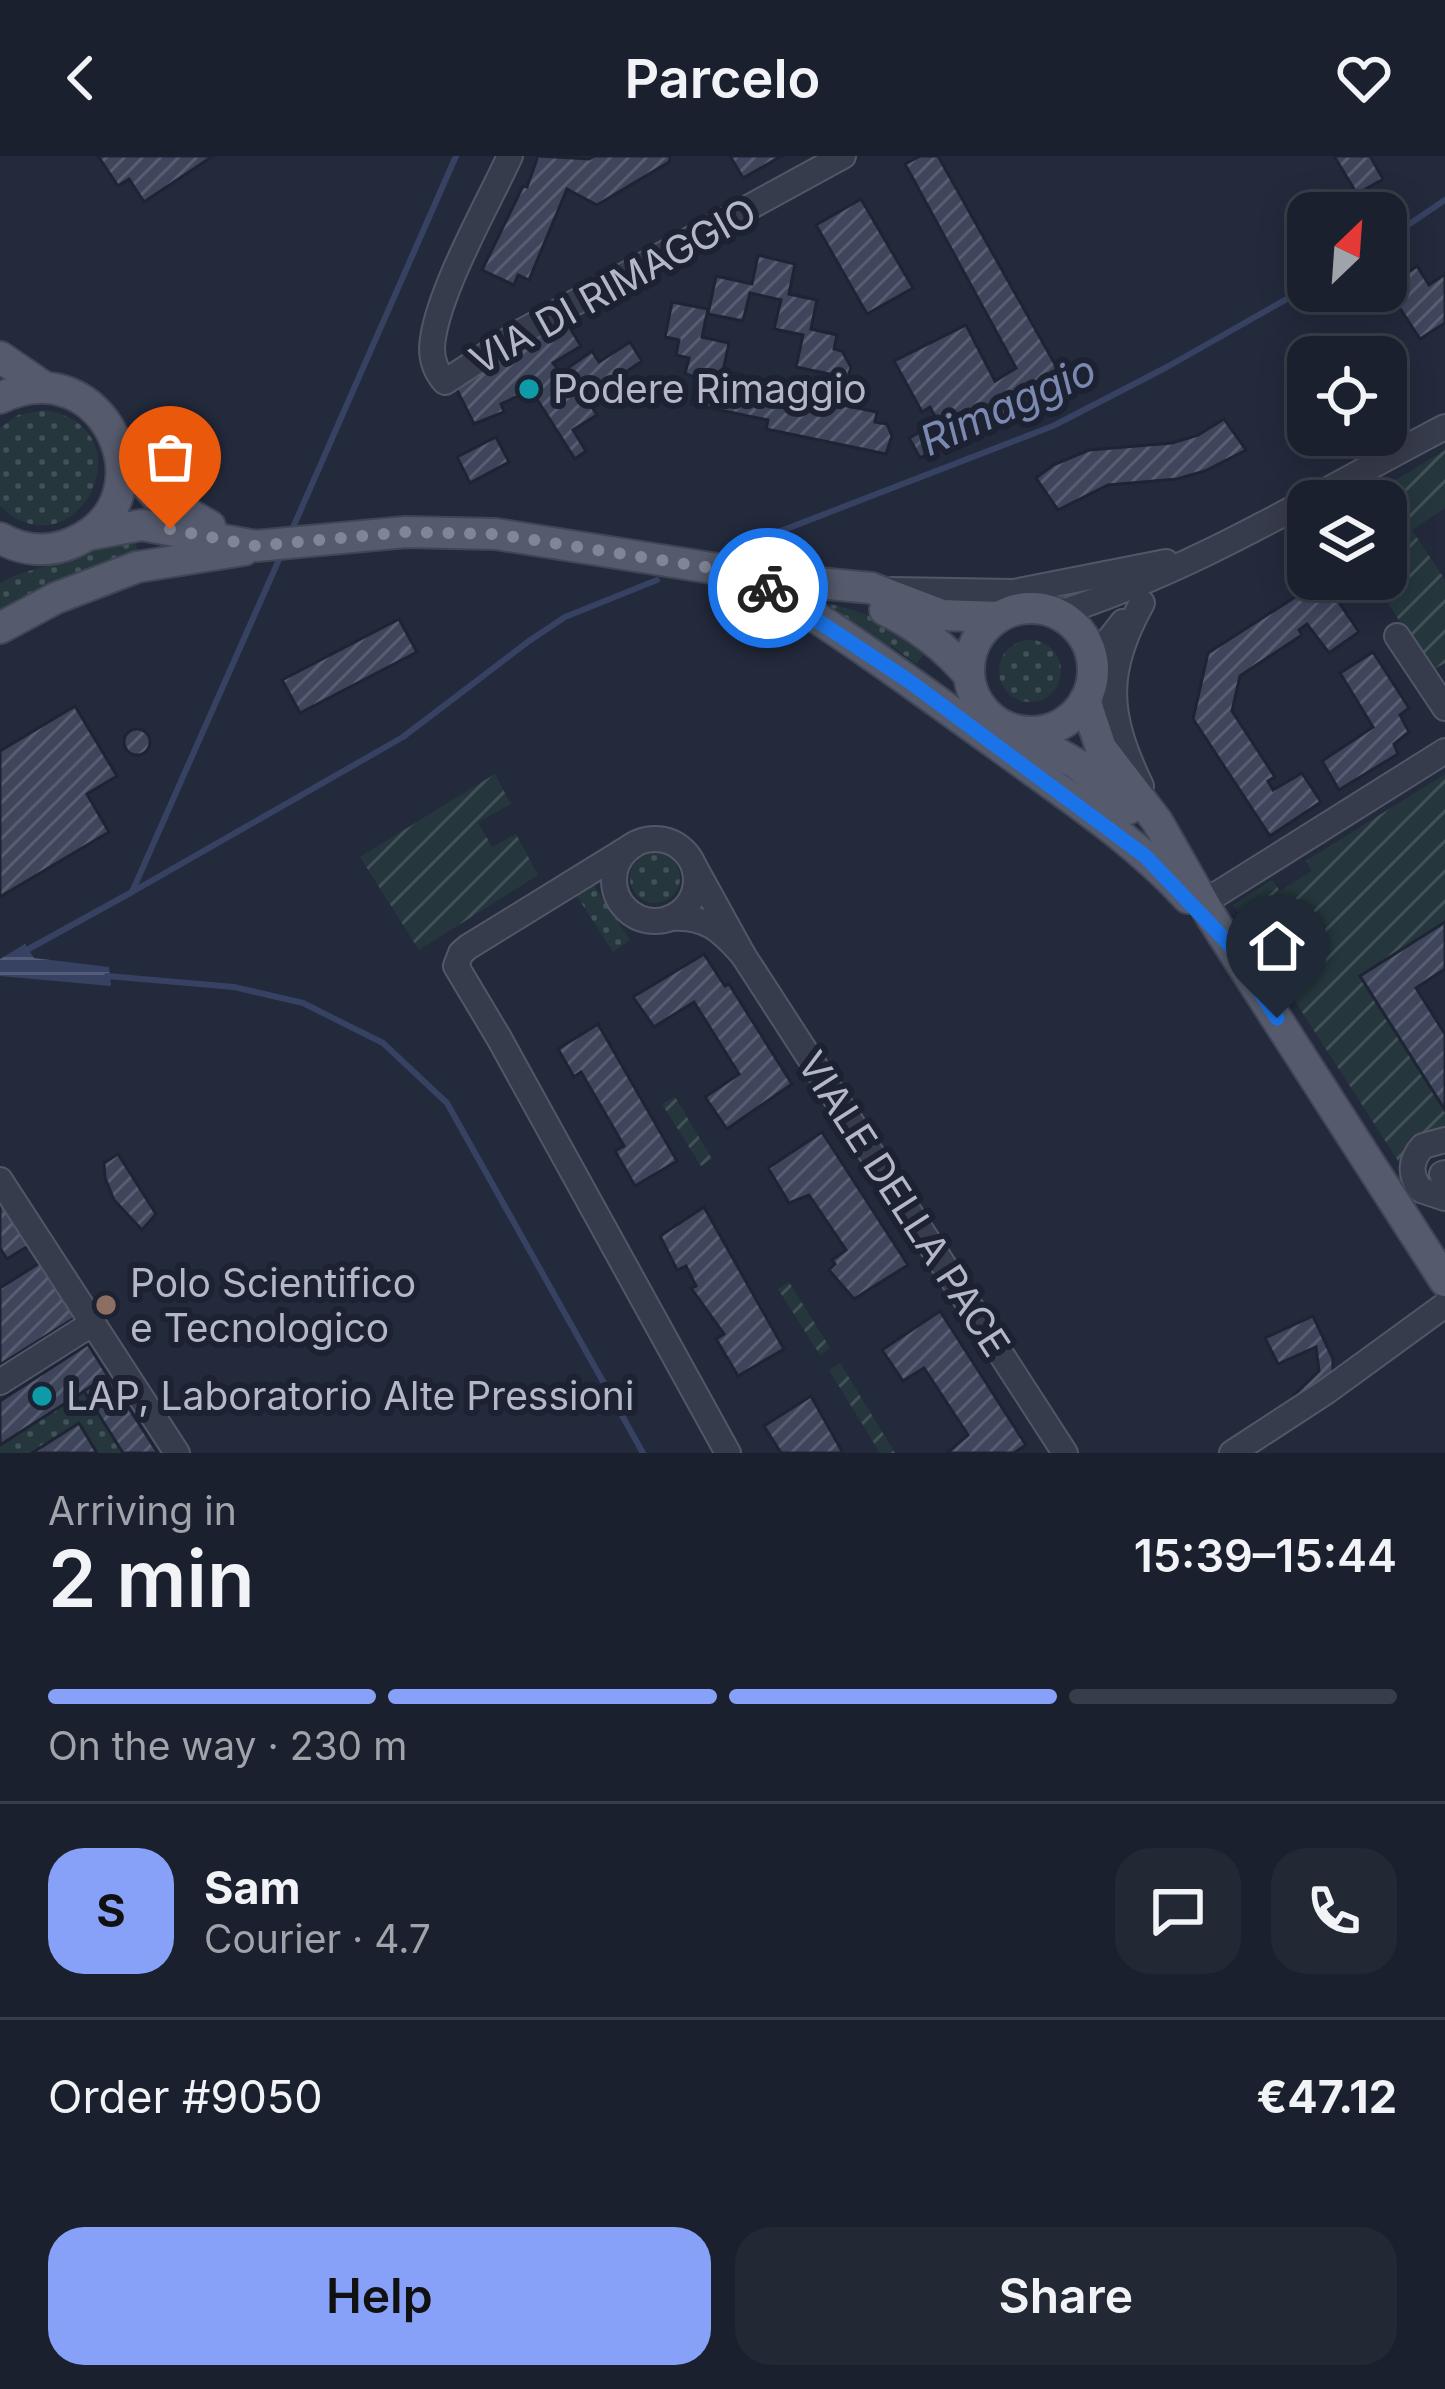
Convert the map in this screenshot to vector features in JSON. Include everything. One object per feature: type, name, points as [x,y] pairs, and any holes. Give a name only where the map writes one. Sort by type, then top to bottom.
[{"type":"main road","points":[[0,357],[44,387]]},
{"type":"main road","points":[[0,398],[44,387],[71,393],[94,407],[111,429],[121,455],[154,495],[182,514],[260,546]]},
{"type":"main road","points":[[87,535],[118,494],[121,455]]},
{"type":"main road","points":[[0,566],[36,549],[68,545],[109,528],[142,525],[260,546]]},
{"type":"main road","points":[[0,628],[74,591],[137,567],[212,558],[260,546],[406,532],[496,534],[787,580],[872,588],[942,615],[998,617],[1027,608],[1057,614],[1083,637],[1100,748],[1157,821],[1215,921],[1445,1281]]},
{"type":"main road","points":[[0,538],[36,549]]},
{"type":"main road","points":[[730,571],[809,612],[1094,815],[1215,921]]},
{"type":"main road","points":[[787,580],[866,602],[913,624],[969,676]]},
{"type":"main road","points":[[998,617],[978,636],[969,662],[978,705],[1001,725],[1077,764],[1124,805],[1215,921]]},
{"type":"main road","points":[[1016,731],[1056,727],[1073,716],[1089,685]]},
{"type":"street","name":"VIA DI RIMAGGIO","points":[[510,156],[435,329],[434,364],[445,382],[521,332],[843,156]]},
{"type":"street","points":[[1057,614],[1121,594],[1171,571],[1445,427]]},
{"type":"street","points":[[872,588],[1014,592],[1203,553]]},
{"type":"street","points":[[1089,685],[1113,632],[1171,571]]},
{"type":"street","points":[[1142,602],[1120,649],[1112,704],[1123,747],[1157,821]]},
{"type":"street","points":[[1397,636],[1445,708]]},
{"type":"street","points":[[1215,921],[1445,751]]},
{"type":"street","points":[[634,844],[615,868],[617,895],[639,917],[670,918],[692,898],[696,878],[691,859],[678,846],[661,839],[634,844],[468,947],[456,966],[728,1453]]},
{"type":"street","name":"VIALE DELLA PACE","points":[[691,859],[743,955],[1063,1452]]},
{"type":"street","name":"VIALE DELLA PACE","points":[[670,918],[690,917],[712,924],[743,955]]},
{"type":"street","points":[[1444,1181],[1421,1190],[1412,1163],[1423,1146],[1445,1140]]},
{"type":"street","points":[[0,1180],[176,1453]]},
{"type":"street","points":[[1232,1453],[1445,1305]]},
{"type":"street","points":[[0,1382],[93,1323]]},
{"type":"shaded area","points":[[45,410],[77,423],[94,443],[98,468],[91,492],[76,512],[54,524],[28,523],[0,506],[0,428],[18,415]]},
{"type":"shaded area","points":[[1445,450],[1445,508],[1412,530],[1445,580],[1445,663],[1431,671],[1386,600],[1407,600],[1407,480],[1396,480]]},
{"type":"shaded area","points":[[134,535],[139,557],[0,622],[0,583]]},
{"type":"shaded area","points":[[806,599],[870,616],[926,652],[916,664],[892,646],[875,651]]},
{"type":"shaded area","points":[[1030,640],[1052,649],[1061,671],[1052,693],[1030,702],[1008,693],[999,671],[1008,649]]},
{"type":"shaded area","points":[[495,774],[511,804],[478,822],[492,847],[516,834],[538,875],[419,950],[360,857]]},
{"type":"shaded area","points":[[1445,774],[1445,922],[1361,976],[1445,1110],[1445,1140],[1406,1173],[1233,905],[1272,880],[1280,891],[1312,871],[1306,861]]},
{"type":"shaded area","points":[[655,853],[673,860],[680,878],[673,896],[655,903],[637,896],[630,878],[637,860]]},
{"type":"shaded area","points":[[590,879],[630,940],[613,952],[573,890]]},
{"type":"shaded area","points":[[675,1097],[712,1159],[701,1166],[662,1104]]},
{"type":"shaded area","points":[[789,1282],[830,1348],[820,1355],[778,1289]]},
{"type":"shaded area","points":[[840,1363],[895,1453],[880,1453],[829,1370]]},
{"type":"shaded area","points":[[84,1391],[123,1453],[97,1453],[79,1424],[32,1453],[0,1453],[0,1445]]},
{"type":"water","points":[[25,944],[34,958],[109,967],[111,986],[0,976],[0,959]]},
{"type":"building","points":[[98,156],[213,156],[144,202],[129,179],[118,186]]},
{"type":"building","points":[[538,156],[671,156],[669,162],[597,205],[567,189],[529,280],[518,275],[514,285],[482,270],[523,186],[527,187]]},
{"type":"building","points":[[730,156],[782,156],[743,178]]},
{"type":"building","points":[[920,156],[938,156],[1065,382],[953,451],[949,442],[920,458],[909,438],[938,422],[930,407],[922,412],[894,361],[966,325],[995,381],[1016,368],[905,164]]},
{"type":"building","points":[[1334,156],[1370,156],[1383,179],[1356,192]]},
{"type":"building","points":[[861,199],[913,288],[867,314],[816,225]]},
{"type":"building","points":[[758,255],[795,264],[789,294],[817,300],[811,329],[837,335],[834,349],[842,351],[851,367],[848,378],[796,367],[803,335],[774,329],[781,300],[750,293],[743,321],[708,314],[716,276],[752,284]]},
{"type":"building","points":[[1417,266],[1429,285],[1445,274],[1445,323],[1420,339],[1402,312],[1407,312],[1407,273]]},
{"type":"building","points":[[672,302],[708,309],[702,337],[729,343],[723,371],[781,383],[779,392],[877,412],[875,422],[887,424],[892,436],[886,454],[766,429],[768,420],[691,404],[696,377],[685,374],[689,358],[676,355],[679,340],[665,337]]},
{"type":"building","name":"Podere Rimaggio","points":[[565,320],[581,346],[553,363],[561,373],[592,351],[599,362],[630,342],[642,361],[587,399],[597,415],[573,430],[586,451],[575,459],[531,390],[501,404],[504,412],[474,424],[456,388]]},
{"type":"building","points":[[1224,419],[1246,450],[1205,471],[1177,479],[1108,485],[1058,510],[1036,478],[1089,450],[1172,443],[1198,435]]},
{"type":"building","points":[[496,437],[509,462],[470,483],[457,457]]},
{"type":"building","points":[[1290,600],[1337,600],[1359,632],[1329,653],[1307,624],[1299,630],[1302,635],[1240,676],[1232,711],[1275,777],[1268,781],[1273,790],[1302,773],[1321,802],[1270,836],[1193,719],[1208,653]]},
{"type":"building","points":[[399,619],[417,652],[300,713],[282,680]]},
{"type":"building","points":[[1373,652],[1409,708],[1400,715],[1409,732],[1394,744],[1398,754],[1339,790],[1322,761],[1373,727],[1340,673]]},
{"type":"building","points":[[75,706],[117,776],[87,794],[109,832],[0,897],[0,751]]},
{"type":"building","points":[[137,729],[150,742],[137,755],[124,742]]},
{"type":"building","points":[[1445,922],[1445,969],[1416,988],[1445,1034],[1445,1110],[1360,976]]},
{"type":"building","points":[[704,954],[725,986],[729,984],[792,1084],[727,1129],[705,1097],[739,1074],[694,1002],[654,1027],[633,997]]},
{"type":"building","points":[[598,1024],[677,1161],[635,1186],[615,1151],[624,1146],[581,1072],[574,1077],[558,1049]]},
{"type":"building","points":[[822,1132],[908,1265],[854,1299],[829,1270],[835,1264],[832,1260],[846,1250],[809,1195],[789,1203],[768,1168]]},
{"type":"building","points":[[118,1154],[156,1214],[142,1230],[114,1200],[105,1178],[104,1163]]},
{"type":"building","points":[[0,1196],[31,1244],[7,1259],[0,1248]]},
{"type":"building","points":[[704,1207],[784,1349],[738,1376],[716,1339],[724,1334],[691,1288],[696,1286],[686,1266],[677,1270],[660,1236]]},
{"type":"building","points":[[41,1262],[76,1317],[0,1365],[0,1288]]},
{"type":"building","points":[[940,1311],[1026,1445],[1014,1453],[947,1453],[968,1435],[924,1368],[903,1381],[882,1350]]},
{"type":"building","points":[[1313,1316],[1333,1359],[1333,1378],[1297,1403],[1293,1396],[1319,1371],[1316,1347],[1278,1364],[1265,1338]]},
{"type":"building","name":"LAP, Laboratorio Alte Pressioni","points":[[88,1344],[108,1376],[0,1445],[0,1401]]},
{"type":"building","points":[[108,1376],[158,1453],[123,1453],[84,1391]]},
{"type":"building","points":[[811,1396],[843,1453],[781,1453],[764,1426]]},
{"type":"building","name":"LAP, Laboratorio Alte Pressioni","points":[[79,1423],[97,1453],[32,1453]]},
{"type":"waterway","points":[[291,532],[456,156]]},
{"type":"waterway","name":"Rimaggio","points":[[1407,226],[1445,200]]},
{"type":"waterway","name":"Rimaggio","points":[[721,554],[1053,426],[1287,299]]},
{"type":"waterway","points":[[25,951],[132,892],[281,555]]},
{"type":"waterway","name":"Rimaggio","points":[[132,892],[403,737],[565,617],[657,580]]},
{"type":"waterway","points":[[107,976],[234,987],[303,1003],[383,1043],[447,1103],[643,1453]]},
{"type":"way so far","points":[[170,529],[256,546],[365,534],[496,534],[743,573],[768,588]]},
{"type":"place","name":"Podere Rimaggio","points":[[529,389]]},
{"type":"place","name":"Polo Scientifico e Tecnologico","points":[[106,1305]]},
{"type":"place","name":"LAP, Laboratorio Alte Pressioni","points":[[42,1396]]},
{"type":"route","points":[[768,588],[909,681],[1145,856],[1229,944],[1277,1018]]}]
